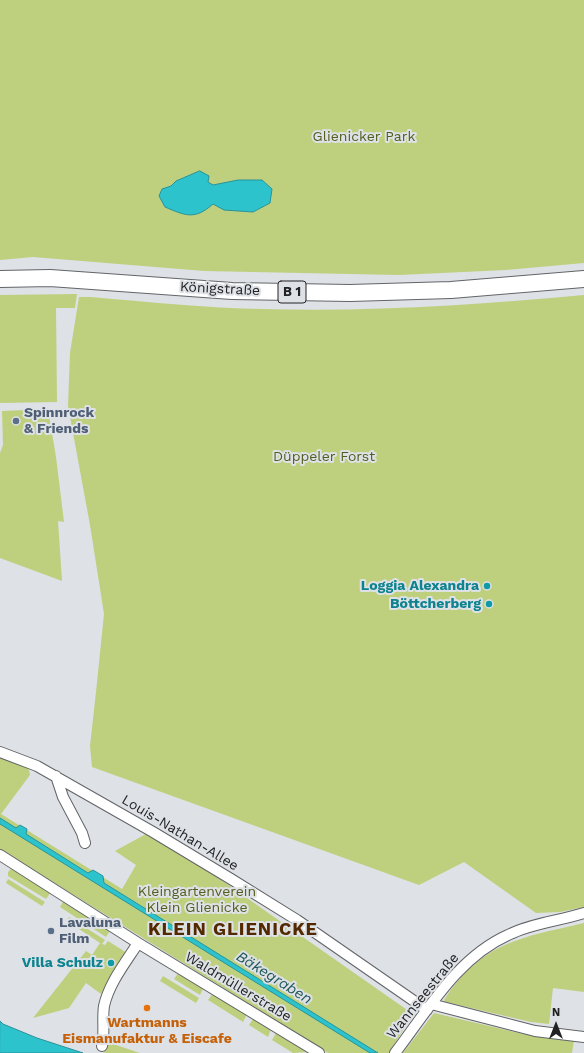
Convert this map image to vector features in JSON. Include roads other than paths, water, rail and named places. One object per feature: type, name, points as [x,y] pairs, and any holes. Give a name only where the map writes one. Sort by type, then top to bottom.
[{"type":"main road","name":"Königstraße","points":[[0,279],[50,278],[232,291],[357,293],[451,290],[584,279]]},
{"type":"street","name":"Louis-Nathan-Allee","points":[[0,752],[37,766],[153,832],[297,920],[429,1007]]},
{"type":"street","points":[[56,776],[63,797],[82,833],[85,843]]},
{"type":"street","name":"Waldmüllerstraße","points":[[0,855],[138,943],[318,1053]]},
{"type":"street","name":"Wannseestraße","points":[[395,1053],[457,971],[480,951],[493,942],[527,928],[584,913]]},
{"type":"street","points":[[102,1046],[104,1038],[103,1014],[107,995],[110,987],[138,943]]},
{"type":"street","points":[[429,1007],[535,1031],[584,1037]]},
{"type":"water","points":[[200,171],[209,176],[208,182],[213,185],[238,180],[262,180],[272,189],[270,203],[253,212],[224,210],[213,204],[201,212],[190,215],[179,213],[165,207],[159,196],[162,189],[171,186],[176,181]]},
{"type":"water","name":"Bäkegraben","points":[[0,818],[16,828],[20,825],[27,829],[26,834],[88,873],[93,870],[103,876],[104,883],[378,1053],[370,1053],[0,824]]},
{"type":"water","points":[[0,1021],[3,1024],[37,1038],[83,1053],[0,1053]]},
{"type":"place","name":"Spinnrock & Friends","points":[[16,421]]},
{"type":"place","name":"Loggia Alexandra","points":[[487,586]]},
{"type":"place","name":"Böttcherberg","points":[[489,604]]},
{"type":"place","name":"Lavaluna Film","points":[[51,931]]},
{"type":"place","name":"Villa Schulz","points":[[111,963]]},
{"type":"place","name":"Wartmanns Eismanufaktur & Eiscafe","points":[[147,1008]]},
{"type":"district","name":"KLEIN GLIENICKE","points":[[233,930]]},
{"type":"park label","name":"Glienicker Park","points":[[364,137]]},
{"type":"park label","name":"Düppeler Forst","points":[[324,457]]},
{"type":"park label","name":"Kleingartenverein Klein Glienicke","points":[[197,900]]}]
